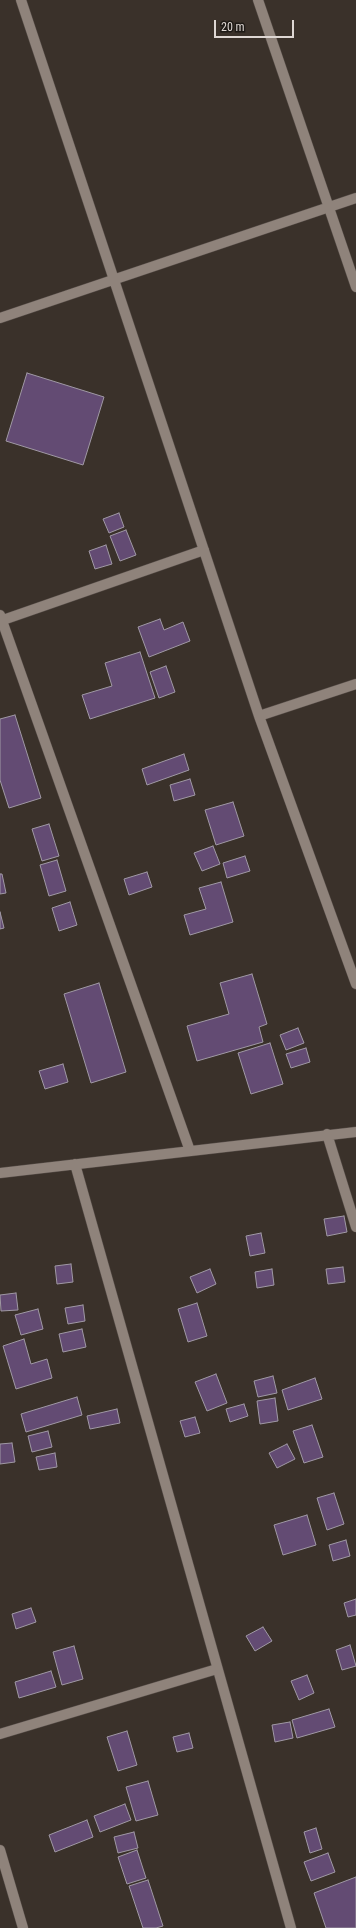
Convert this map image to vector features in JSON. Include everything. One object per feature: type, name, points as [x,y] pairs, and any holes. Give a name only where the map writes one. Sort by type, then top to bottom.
[{"type":"street","points":[[21,0],[259,716],[356,984]]},
{"type":"street","points":[[258,0],[356,287]]},
{"type":"street","points":[[0,318],[356,198]]},
{"type":"street","points":[[190,1151],[1,618],[204,550]]},
{"type":"street","points":[[259,716],[356,684]]},
{"type":"street","points":[[0,1173],[327,1134],[356,1132]]},
{"type":"street","points":[[327,1134],[356,1227]]},
{"type":"street","points":[[75,1164],[290,1928]]},
{"type":"street","points":[[0,1734],[217,1669]]},
{"type":"street","points":[[0,1850],[23,1928]]},
{"type":"building","points":[[27,373],[104,397],[83,465],[6,441]]},
{"type":"building","points":[[119,513],[124,527],[109,533],[103,519]]},
{"type":"building","points":[[126,530],[136,555],[120,561],[110,536]]},
{"type":"building","points":[[106,545],[112,564],[95,569],[89,551]]},
{"type":"building","points":[[160,619],[164,630],[183,622],[190,641],[149,657],[138,627]]},
{"type":"building","points":[[140,652],[155,698],[90,719],[82,695],[112,686],[105,663]]},
{"type":"building","points":[[166,666],[175,692],[159,698],[150,672]]},
{"type":"building","points":[[15,715],[41,798],[9,808],[0,780],[0,719]]},
{"type":"building","points":[[184,754],[189,770],[147,785],[142,769]]},
{"type":"building","points":[[190,779],[195,795],[174,801],[170,785]]},
{"type":"building","points":[[233,802],[244,836],[216,845],[205,810]]},
{"type":"building","points":[[49,824],[59,856],[42,861],[32,829]]},
{"type":"building","points":[[213,846],[220,864],[202,871],[194,853]]},
{"type":"building","points":[[245,856],[250,871],[227,878],[223,863]]},
{"type":"building","points":[[57,860],[66,891],[49,896],[40,865]]},
{"type":"building","points":[[147,872],[152,887],[129,895],[124,879]]},
{"type":"building","points":[[0,874],[2,874],[6,893],[0,894]]},
{"type":"building","points":[[221,882],[233,922],[190,935],[184,915],[206,909],[199,888]]},
{"type":"building","points":[[70,902],[77,925],[59,931],[52,908]]},
{"type":"building","points":[[0,912],[4,928],[0,929]]},
{"type":"building","points":[[252,974],[267,1024],[259,1027],[263,1042],[197,1061],[187,1026],[229,1014],[220,983]]},
{"type":"building","points":[[99,983],[126,1072],[91,1083],[64,994]]},
{"type":"building","points":[[298,1028],[304,1043],[286,1050],[280,1035]]},
{"type":"building","points":[[270,1043],[283,1084],[251,1094],[238,1053]]},
{"type":"building","points":[[306,1048],[310,1062],[291,1068],[286,1054]]},
{"type":"building","points":[[63,1064],[68,1082],[45,1089],[39,1071]]},
{"type":"building","points":[[344,1216],[347,1232],[327,1236],[324,1219]]},
{"type":"building","points":[[261,1233],[265,1253],[250,1256],[246,1236]]},
{"type":"building","points":[[71,1264],[73,1282],[57,1284],[55,1266]]},
{"type":"building","points":[[343,1267],[345,1282],[328,1284],[326,1269]]},
{"type":"building","points":[[210,1269],[216,1284],[197,1293],[190,1277]]},
{"type":"building","points":[[272,1269],[274,1285],[257,1288],[255,1272]]},
{"type":"building","points":[[16,1293],[18,1310],[1,1311],[0,1295]]},
{"type":"building","points":[[197,1303],[207,1336],[188,1342],[178,1309]]},
{"type":"building","points":[[83,1305],[85,1321],[68,1324],[65,1308]]},
{"type":"building","points":[[38,1309],[43,1329],[21,1335],[15,1315]]},
{"type":"building","points":[[82,1329],[86,1347],[63,1352],[59,1334]]},
{"type":"building","points":[[24,1339],[31,1364],[47,1359],[52,1378],[16,1389],[3,1346]]},
{"type":"building","points":[[216,1374],[227,1403],[207,1411],[195,1382]]},
{"type":"building","points":[[273,1376],[277,1393],[258,1397],[254,1381]]},
{"type":"building","points":[[315,1378],[322,1399],[288,1410],[282,1390]]},
{"type":"building","points":[[77,1397],[82,1415],[26,1432],[21,1414]]},
{"type":"building","points":[[275,1398],[278,1421],[260,1424],[257,1401]]},
{"type":"building","points":[[244,1404],[248,1416],[230,1422],[226,1409]]},
{"type":"building","points":[[117,1409],[120,1423],[90,1429],[87,1416]]},
{"type":"building","points":[[195,1417],[200,1433],[185,1437],[180,1421]]},
{"type":"building","points":[[312,1425],[323,1457],[304,1463],[293,1431]]},
{"type":"building","points":[[48,1431],[52,1447],[32,1452],[28,1436]]},
{"type":"building","points":[[12,1443],[15,1462],[0,1464],[0,1444]]},
{"type":"building","points":[[287,1444],[295,1459],[277,1468],[269,1453]]},
{"type":"building","points":[[55,1453],[57,1467],[39,1470],[36,1457]]},
{"type":"building","points":[[334,1493],[344,1524],[327,1530],[317,1498]]},
{"type":"building","points":[[307,1515],[316,1545],[283,1555],[274,1525]]},
{"type":"building","points":[[346,1540],[350,1556],[333,1561],[329,1545]]},
{"type":"building","points":[[356,1599],[356,1615],[348,1617],[344,1603]]},
{"type":"building","points":[[31,1608],[36,1622],[16,1629],[12,1614]]},
{"type":"building","points":[[263,1627],[272,1641],[255,1651],[246,1636]]},
{"type":"building","points":[[350,1645],[356,1666],[342,1670],[336,1650]]},
{"type":"building","points":[[74,1646],[83,1679],[62,1685],[53,1652]]},
{"type":"building","points":[[51,1671],[56,1687],[19,1698],[15,1682]]},
{"type":"building","points":[[307,1675],[314,1693],[299,1700],[291,1681]]},
{"type":"building","points":[[329,1709],[335,1727],[297,1738],[292,1720]]},
{"type":"building","points":[[290,1722],[293,1738],[275,1742],[272,1725]]},
{"type":"building","points":[[127,1731],[137,1765],[118,1771],[107,1737]]},
{"type":"building","points":[[189,1733],[193,1748],[177,1752],[173,1737]]},
{"type":"building","points":[[148,1781],[158,1815],[136,1821],[126,1787]]},
{"type":"building","points":[[125,1804],[131,1820],[100,1832],[94,1816]]},
{"type":"building","points":[[87,1820],[93,1837],[55,1852],[49,1835]]},
{"type":"building","points":[[316,1828],[322,1849],[310,1853],[304,1832]]},
{"type":"building","points":[[134,1832],[138,1848],[118,1853],[114,1837]]},
{"type":"building","points":[[137,1850],[146,1878],[127,1884],[118,1857]]},
{"type":"building","points":[[328,1853],[335,1872],[311,1881],[304,1862]]},
{"type":"building","points":[[356,1877],[356,1928],[326,1928],[314,1893]]},
{"type":"building","points":[[148,1880],[163,1926],[156,1928],[143,1928],[129,1886]]}]
